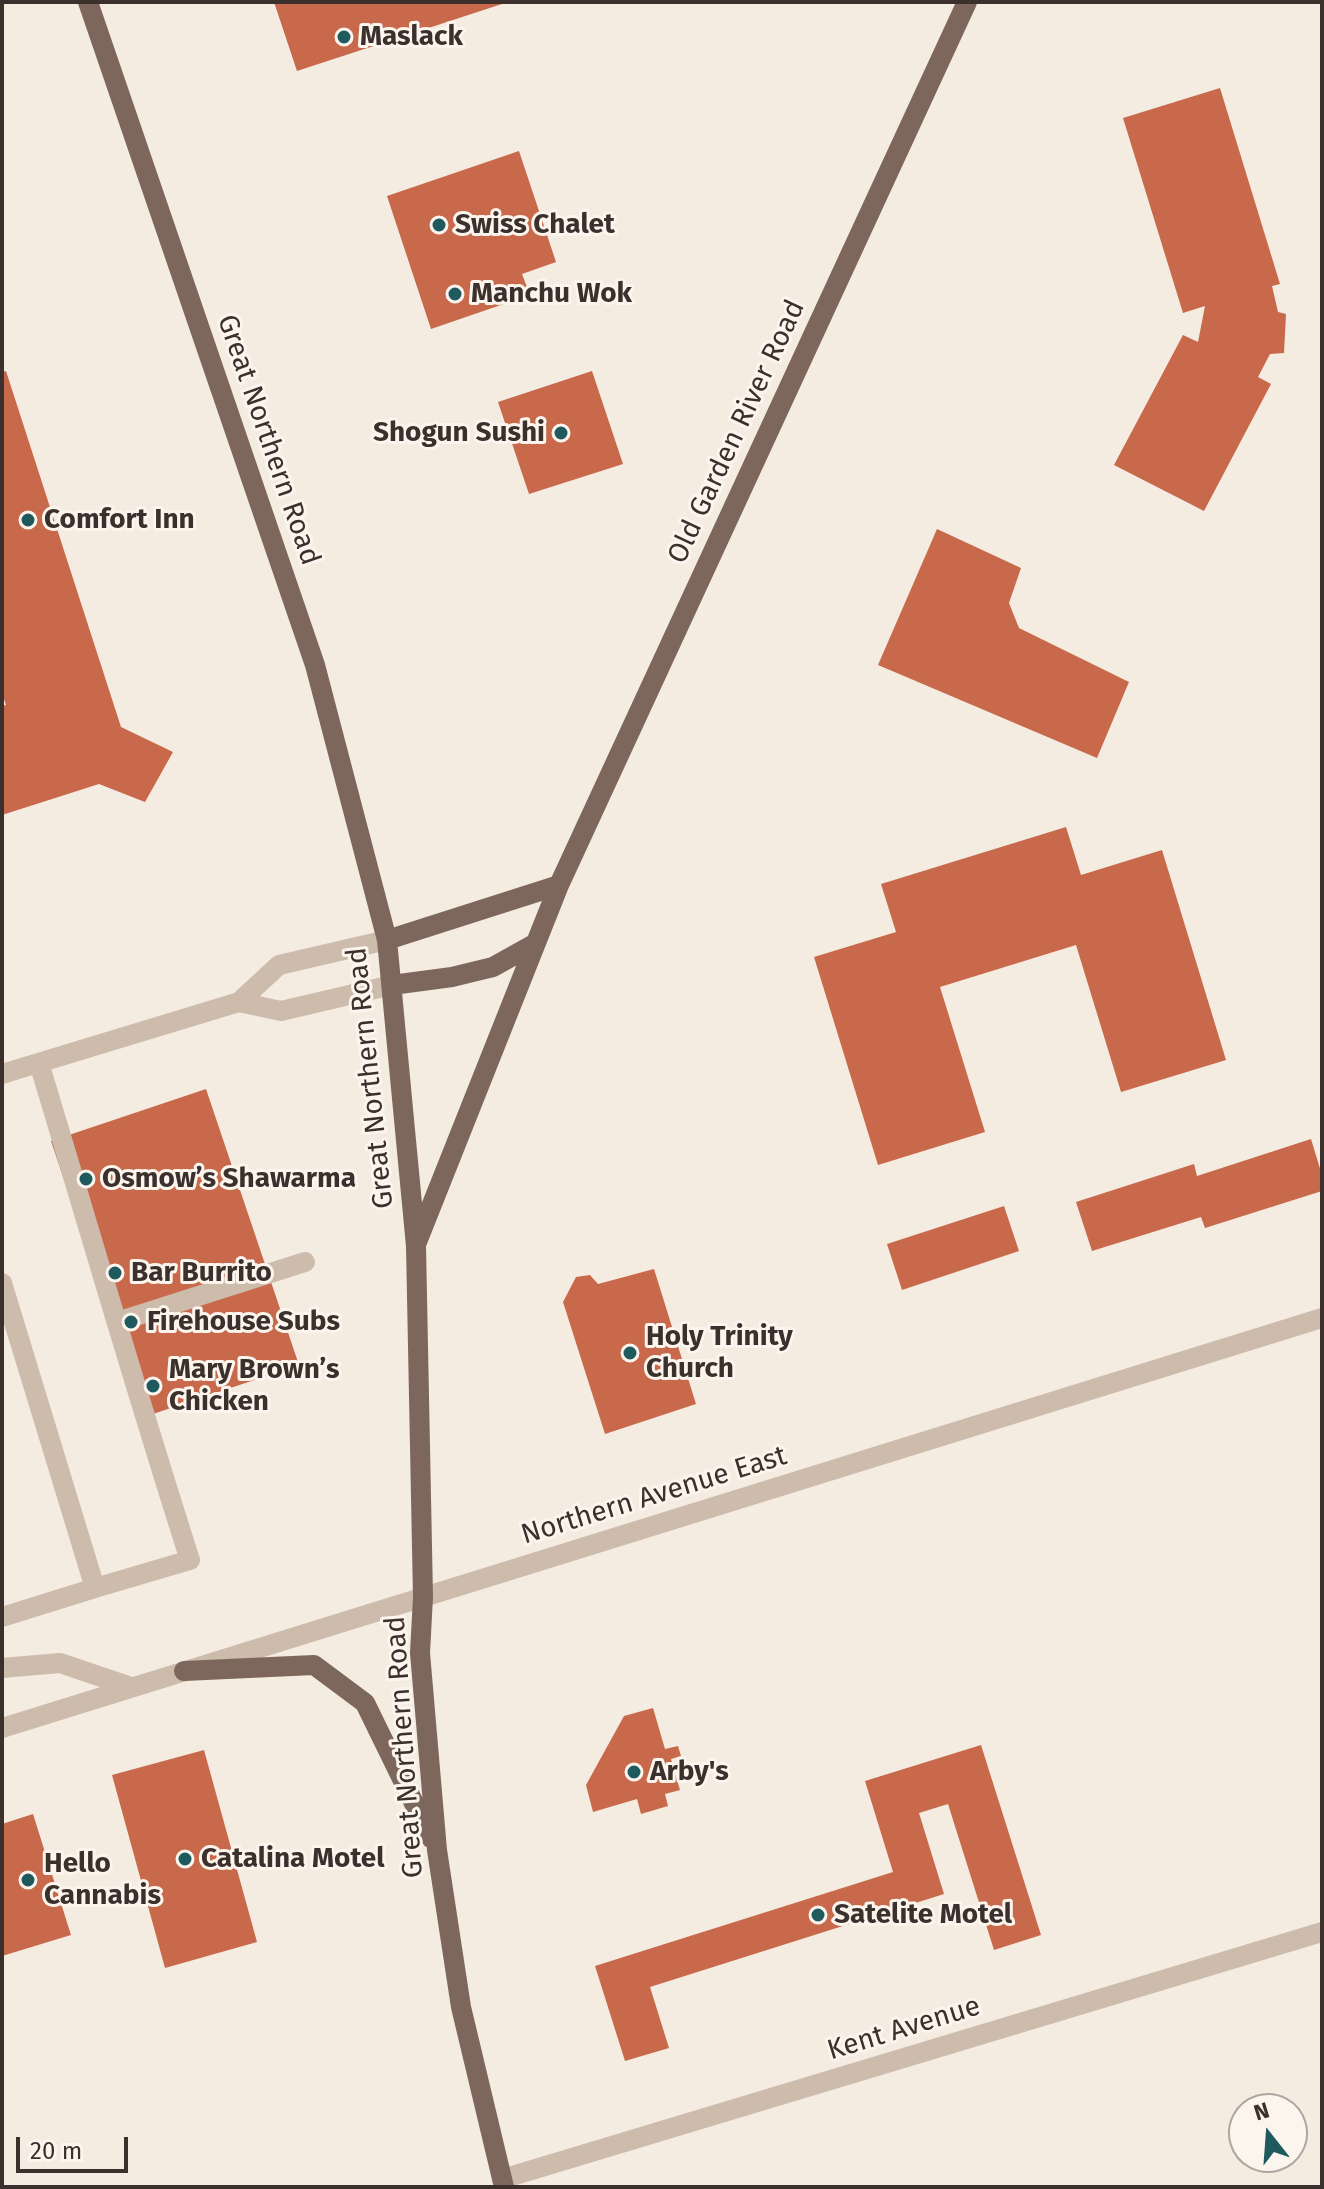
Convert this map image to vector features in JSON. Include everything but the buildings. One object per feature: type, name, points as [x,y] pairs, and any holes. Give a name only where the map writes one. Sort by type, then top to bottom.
[{"type":"main road","name":"Great Northern Road","points":[[88,2],[315,665],[387,940],[416,1246],[423,1597],[420,1653],[437,1850],[461,2007],[503,2183]]},
{"type":"main road","name":"Old Garden River Road","points":[[416,1246],[559,885],[967,2]]},
{"type":"main road","points":[[387,940],[559,885]]},
{"type":"main road","points":[[392,985],[452,977],[493,967],[536,943]]},
{"type":"main road","points":[[184,1671],[314,1665],[365,1703],[437,1850]]},
{"type":"street","points":[[2,1074],[239,1002],[279,965],[387,940]]},
{"type":"street","points":[[239,1002],[281,1011],[392,985]]},
{"type":"street","points":[[2,1617],[190,1560],[144,1417],[39,1063]]},
{"type":"street","points":[[117,1322],[305,1262]]},
{"type":"street","points":[[3,1290],[95,1588]]},
{"type":"street","name":"Northern Avenue East","points":[[2,1728],[1322,1318]]},
{"type":"street","points":[[2,1668],[60,1663],[131,1687]]},
{"type":"street","name":"Kent Avenue","points":[[503,2183],[1322,1932]]},
{"type":"place","name":"Maslack","points":[[344,37]]},
{"type":"place","name":"Swiss Chalet","points":[[439,225]]},
{"type":"place","name":"Manchu Wok","points":[[455,294]]},
{"type":"place","name":"Shogun Sushi","points":[[561,433]]},
{"type":"place","name":"Comfort Inn","points":[[28,520]]},
{"type":"place","name":"Osmow’s Shawarma","points":[[86,1179]]},
{"type":"place","name":"Bar Burrito","points":[[115,1273]]},
{"type":"place","name":"Firehouse Subs","points":[[131,1322]]},
{"type":"place","name":"Holy Trinity Church","points":[[630,1353]]},
{"type":"place","name":"Mary Brown’s Chicken","points":[[153,1386]]},
{"type":"place","name":"Arby's","points":[[634,1772]]},
{"type":"place","name":"Catalina Motel","points":[[185,1859]]},
{"type":"place","name":"Hello Cannabis","points":[[28,1880]]},
{"type":"place","name":"Satelite Motel","points":[[818,1915]]}]
